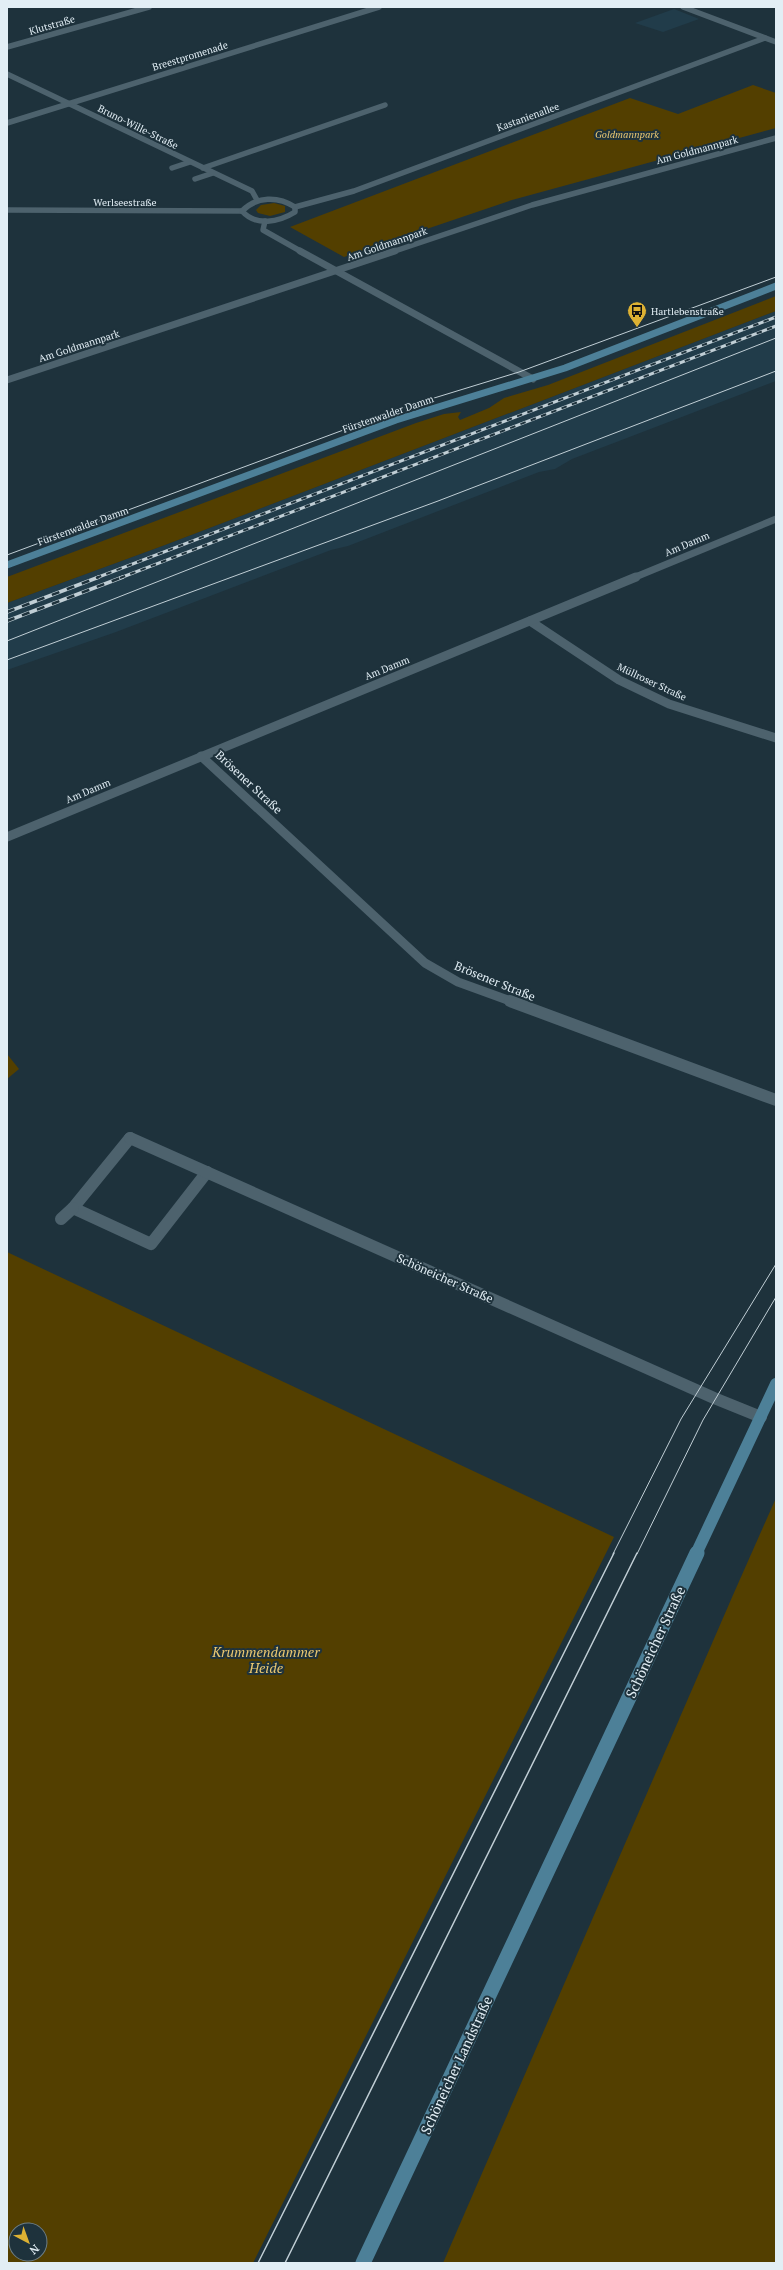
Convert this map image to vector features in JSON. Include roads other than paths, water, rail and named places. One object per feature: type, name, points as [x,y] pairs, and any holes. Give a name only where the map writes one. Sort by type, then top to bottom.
[{"type":"main road","name":"Fürstenwalder Damm","points":[[7,565],[396,420],[533,379],[776,286]]},
{"type":"main road","name":"Schöneicher Straße","points":[[548,1867],[776,1384]]},
{"type":"main road","name":"Schöneicher Landstraße","points":[[363,2263],[548,1867]]},
{"type":"street","name":"Klutstraße","points":[[7,47],[149,7]]},
{"type":"street","name":"Breestpromenade","points":[[7,123],[379,7]]},
{"type":"street","points":[[683,7],[776,42]]},
{"type":"street","name":"Kastanienallee","points":[[295,207],[354,192],[765,38]]},
{"type":"street","name":"Bruno-Wille-Straße","points":[[7,74],[252,191],[257,200]]},
{"type":"street","points":[[203,168],[385,105]]},
{"type":"street","name":"Am Goldmannpark","points":[[7,380],[532,205],[776,138]]},
{"type":"street","points":[[172,168],[190,162]]},
{"type":"street","points":[[195,179],[213,173]]},
{"type":"street","points":[[257,200],[281,200],[290,203],[295,207],[295,212],[289,217],[264,221],[253,219],[245,215],[242,210],[247,204],[257,200]]},
{"type":"street","name":"Werlseestraße","points":[[7,210],[242,210]]},
{"type":"street","points":[[264,221],[263,230],[533,379]]},
{"type":"street","name":"Am Damm","points":[[7,837],[776,519]]},
{"type":"street","name":"Müllroser Straße","points":[[530,621],[619,680],[669,704],[776,738]]},
{"type":"street","name":"Brösener Straße","points":[[201,756],[425,963],[458,982],[776,1100]]},
{"type":"street","name":"Schöneicher Straße","points":[[72,1208],[130,1138],[714,1398],[761,1417]]},
{"type":"street","points":[[61,1219],[72,1208],[151,1244],[206,1172]]},
{"type":"tram line","points":[[7,555],[408,406],[519,372],[776,277]]},
{"type":"tram line","points":[[7,641],[776,338]]},
{"type":"tram line","points":[[7,660],[438,501],[776,371]]},
{"type":"tram line","points":[[613,1554],[681,1419],[776,1264]]},
{"type":"tram line","points":[[637,1554],[703,1420],[776,1297]]},
{"type":"tram line","points":[[258,2263],[614,1553]]},
{"type":"tram line","points":[[285,2263],[637,1553]]},
{"type":"railway","points":[[96,578],[776,317]]},
{"type":"railway","points":[[120,578],[776,326]]},
{"type":"railway","points":[[7,612],[99,577]]},
{"type":"railway","points":[[7,621],[123,577]]},
{"type":"place","name":"Hartlebenstraße","points":[[637,328]]},
{"type":"park label","name":"Goldmannpark","points":[[627,134]]},
{"type":"park label","name":"Krummendammer Heide","points":[[266,1660]]}]
